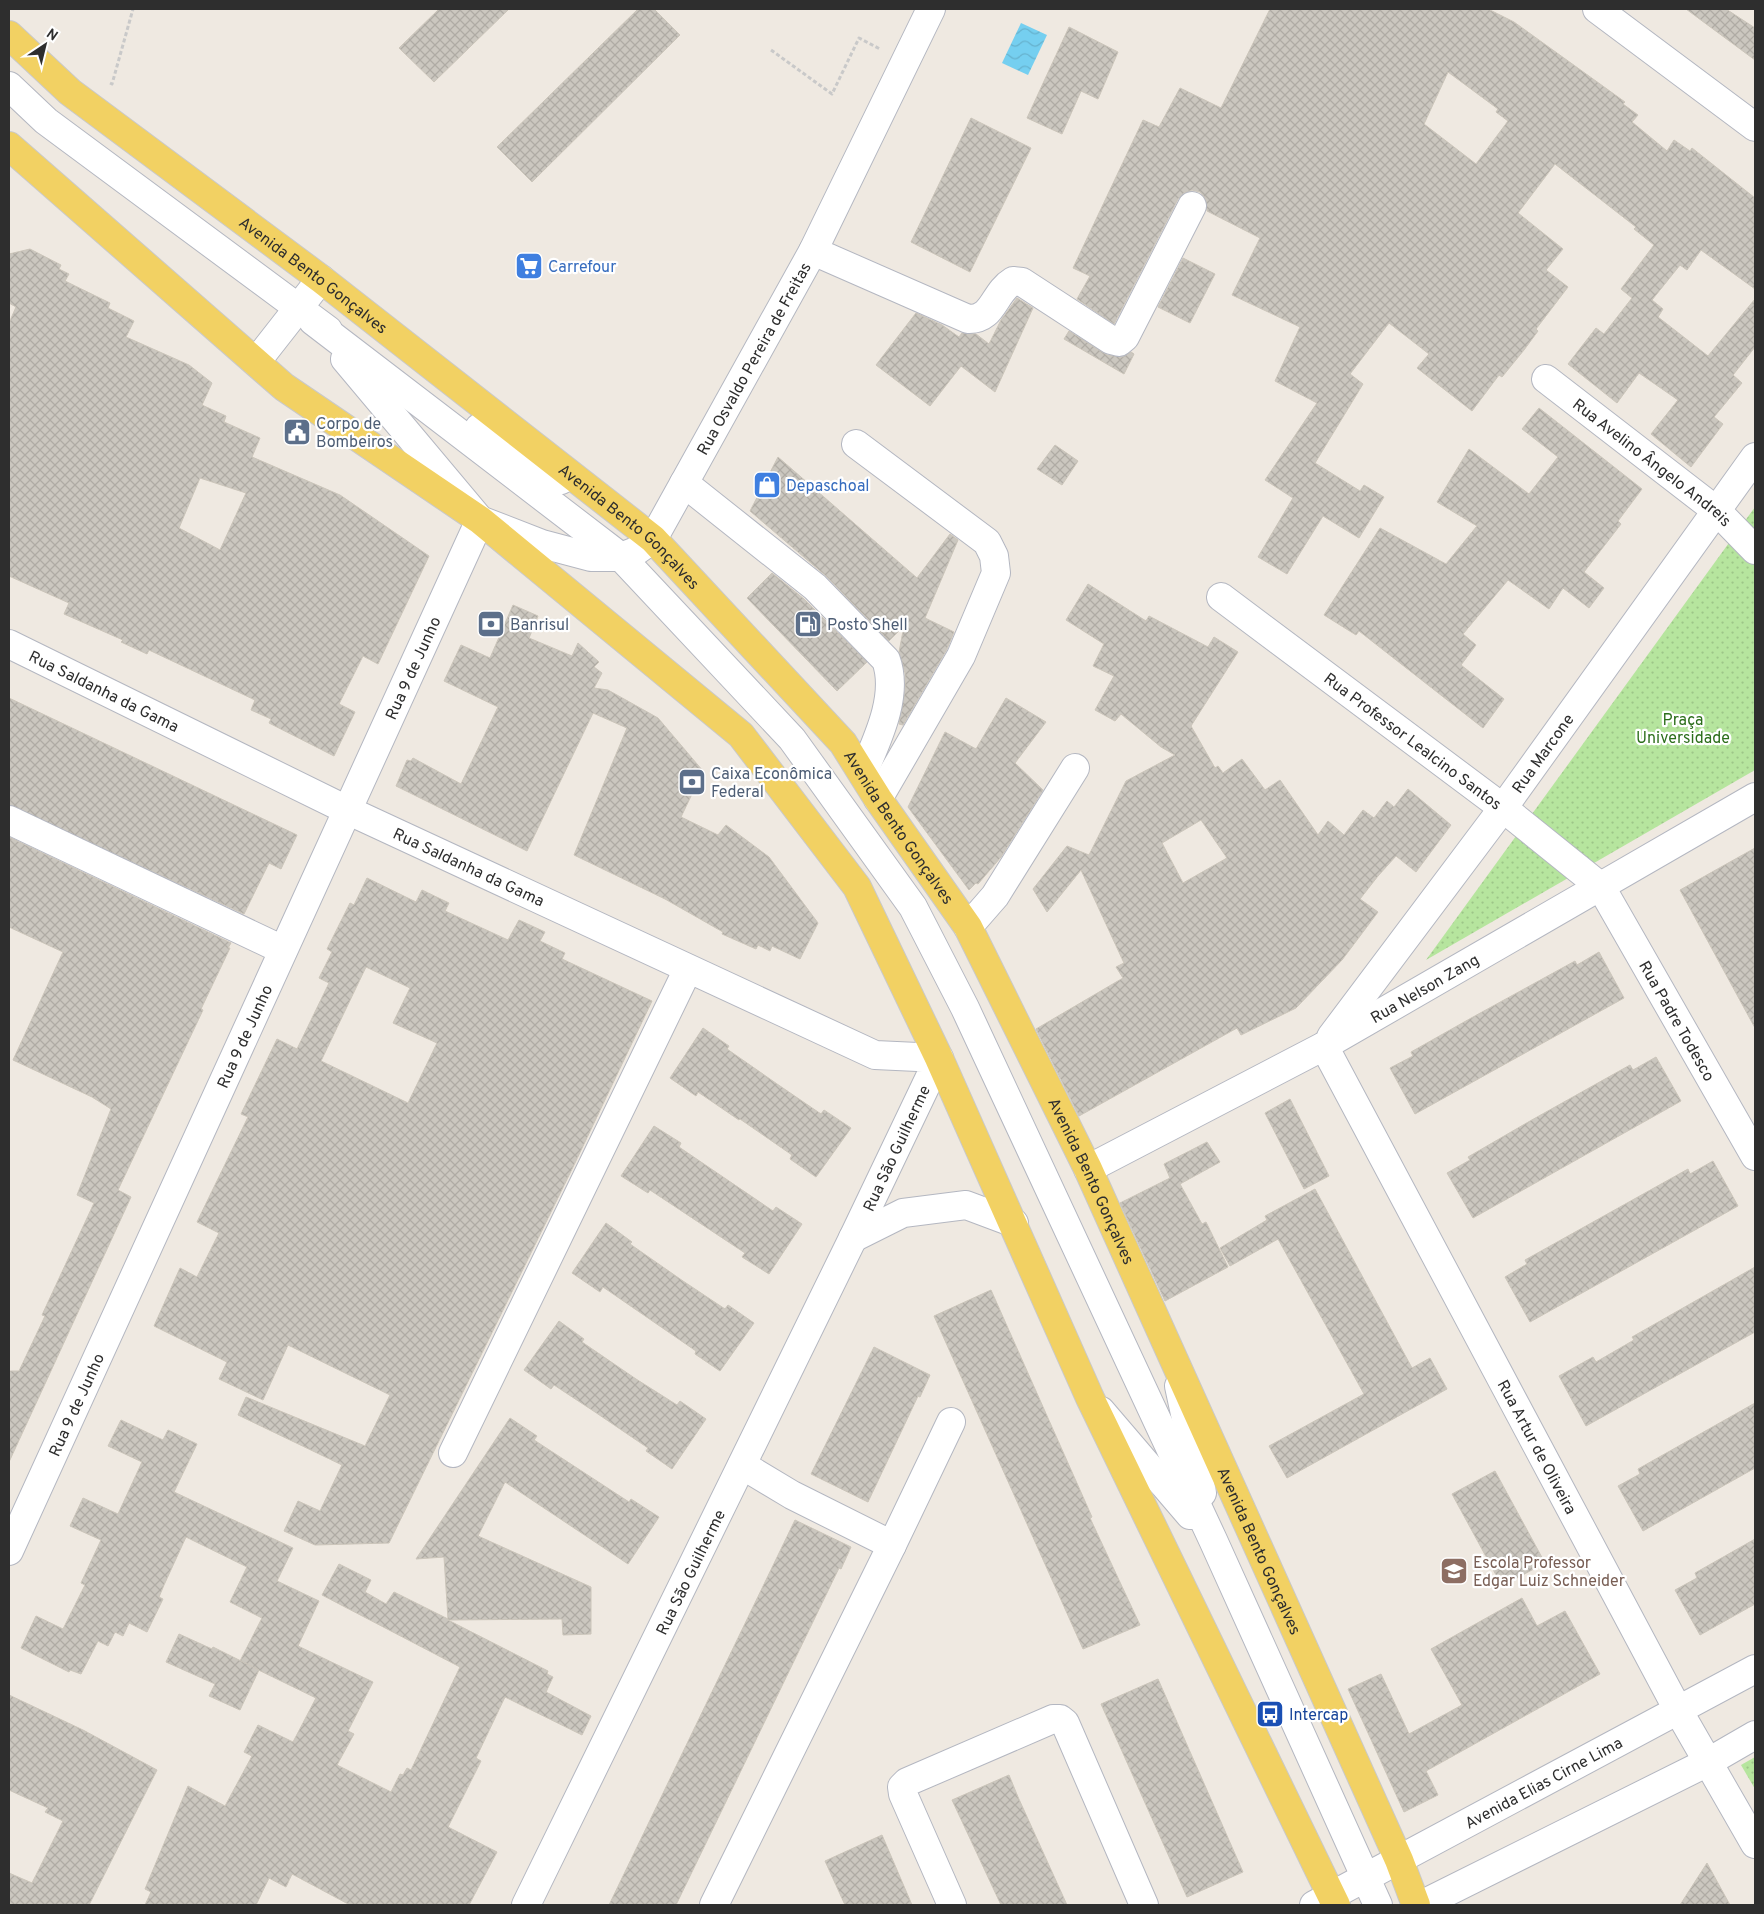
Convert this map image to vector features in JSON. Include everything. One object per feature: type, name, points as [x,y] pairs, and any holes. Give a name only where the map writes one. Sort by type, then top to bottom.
[{"type":"main road","name":"Avenida Bento Gonçalves","points":[[9,35],[70,92],[321,279],[653,539],[843,743],[878,798],[968,927],[1088,1169],[1398,1860],[1416,1905]]},
{"type":"main road","points":[[9,146],[284,387],[480,520],[741,735],[858,887],[1014,1223],[1090,1398],[1327,1902]]},
{"type":"street","name":"Rua Osvaldo Pereira de Freitas","points":[[480,520],[542,544],[591,557],[622,557],[636,551],[653,539],[812,251],[931,9]]},
{"type":"street","points":[[1597,9],[1755,127]]},
{"type":"street","points":[[9,86],[46,121],[622,557],[792,739],[913,907],[965,1008],[1213,1540],[1378,1905]]},
{"type":"street","points":[[812,251],[968,319],[978,319],[985,316],[1004,286],[1013,280],[1022,282],[1111,340],[1119,342],[1126,337],[1192,206]]},
{"type":"street","points":[[256,362],[306,316],[321,279]]},
{"type":"street","points":[[306,316],[480,520]]},
{"type":"street","points":[[306,316],[653,539]]},
{"type":"street","name":"Rua Avelino Ângelo Andreis","points":[[1546,379],[1717,510],[1755,550]]},
{"type":"street","points":[[856,444],[987,542],[994,556],[996,573],[961,656],[878,798]]},
{"type":"street","name":"Rua Marcone","points":[[1324,1046],[1504,808],[1755,457]]},
{"type":"street","points":[[684,483],[815,587],[886,660],[890,671],[884,721],[863,773]]},
{"type":"street","name":"Rua 9 de Junho","points":[[9,1551],[480,520]]},
{"type":"street","name":"Rua Professor Lealcino Santos","points":[[1221,597],[1504,808],[1601,887]]},
{"type":"street","name":"Rua Saldanha da Gama","points":[[9,644],[347,810],[874,1055],[939,1058]]},
{"type":"street","points":[[968,927],[995,896],[1075,768]]},
{"type":"street","name":"Rua Nelson Zang","points":[[1088,1169],[1324,1046],[1755,797]]},
{"type":"street","points":[[9,820],[283,950]]},
{"type":"street","name":"Rua Padre Todesco","points":[[1601,887],[1755,1156]]},
{"type":"street","points":[[453,1453],[688,968]]},
{"type":"street","name":"Rua Artur de Oliveira","points":[[1324,1046],[1678,1710],[1710,1761],[1755,1844]]},
{"type":"street","name":"Rua São Guilherme","points":[[526,1905],[853,1238],[939,1058]]},
{"type":"street","name":"Rua São Guilherme","points":[[853,1238],[903,1213],[966,1205],[1014,1223]]},
{"type":"street","points":[[1173,1358],[1213,1540]]},
{"type":"street","points":[[1090,1398],[1213,1540]]},
{"type":"street","points":[[714,1905],[951,1422]]},
{"type":"street","points":[[742,1465],[792,1495],[892,1545]]},
{"type":"street","name":"Avenida Elias Cirne Lima","points":[[1327,1902],[1364,1877],[1755,1668]]},
{"type":"street","points":[[952,1905],[902,1794],[902,1787],[907,1782],[925,1774],[1053,1719],[1060,1719],[1065,1723],[1144,1905]]},
{"type":"street","points":[[1422,1905],[1710,1761],[1755,1735]]},
{"type":"path","points":[[104,78],[112,84],[133,9]]},
{"type":"path","points":[[771,50],[832,94],[859,38],[905,61]]},
{"type":"green space","name":"Praça Universidade","points":[[1755,507],[1755,770],[1426,960]]},
{"type":"green space","points":[[1755,1757],[1755,1789],[1741,1765]]},
{"type":"water","points":[[1021,23],[1047,35],[1028,75],[1002,63]]},
{"type":"building","points":[[439,9],[509,9],[434,82],[399,48]]},
{"type":"building","points":[[638,9],[654,9],[680,35],[532,182],[497,147]]},
{"type":"building","points":[[1270,9],[1488,9],[1514,22],[1625,102],[1623,104],[1638,115],[1632,122],[1667,151],[1674,140],[1690,151],[1692,148],[1755,198],[1755,289],[1701,250],[1687,270],[1680,265],[1652,300],[1663,309],[1658,317],[1708,356],[1755,299],[1755,347],[1733,375],[1742,383],[1714,417],[1723,424],[1691,467],[1651,434],[1678,400],[1639,373],[1617,403],[1568,364],[1596,328],[1604,334],[1632,298],[1621,289],[1654,245],[1634,229],[1636,227],[1555,164],[1518,213],[1563,249],[1546,270],[1568,287],[1536,329],[1538,331],[1524,350],[1502,377],[1499,375],[1472,411],[1417,368],[1429,354],[1389,323],[1350,374],[1363,384],[1315,463],[1360,491],[1364,485],[1384,497],[1359,538],[1323,516],[1287,574],[1258,557],[1293,498],[1265,480],[1317,403],[1275,381],[1300,327],[1232,295],[1260,238],[1207,211],[1205,198],[1200,192],[1192,190],[1184,193],[1178,199],[1114,324],[1077,299],[1090,276],[1073,268],[1143,120],[1159,127],[1180,88],[1221,108]],"holes":[[[1448,72],[1498,109],[1496,112],[1508,121],[1476,164],[1424,124]]]},
{"type":"building","points":[[1686,9],[1726,9],[1755,28],[1755,60]]},
{"type":"building","points":[[1069,27],[1118,52],[1098,99],[1081,91],[1062,134],[1027,118]]},
{"type":"building","points":[[971,118],[1031,148],[970,272],[911,242]]},
{"type":"building","points":[[30,249],[61,265],[59,269],[69,274],[65,281],[110,303],[108,308],[134,321],[126,337],[189,365],[212,383],[202,405],[226,416],[224,422],[260,438],[252,457],[340,495],[429,556],[378,664],[363,656],[339,704],[355,712],[334,756],[269,723],[271,719],[251,710],[255,700],[149,650],[147,654],[121,642],[123,640],[64,614],[69,603],[9,576],[9,323],[16,307],[9,303],[9,254]],"holes":[[[200,478],[246,493],[220,550],[179,528]]]},
{"type":"building","points":[[1183,258],[1215,274],[1190,323],[1158,307]]},
{"type":"building","points":[[1017,298],[1033,308],[995,392],[961,366],[930,406],[876,365],[916,313],[942,325],[959,337],[962,333],[976,334],[989,344],[1001,320]]},
{"type":"building","points":[[1069,331],[1107,355],[1122,357],[1131,352],[1134,354],[1124,374],[1064,339]]},
{"type":"building","points":[[1539,408],[1642,489],[1618,521],[1621,524],[1584,572],[1604,588],[1589,608],[1563,588],[1549,609],[1508,580],[1463,634],[1476,645],[1461,665],[1504,699],[1483,728],[1359,631],[1356,635],[1324,615],[1380,528],[1446,564],[1477,526],[1437,502],[1469,449],[1529,494],[1558,457],[1522,429]]},
{"type":"building","points":[[1055,445],[1078,461],[1062,485],[1037,469]]},
{"type":"building","points":[[778,457],[917,578],[950,534],[958,540],[925,618],[954,632],[947,649],[903,725],[899,724],[905,690],[905,673],[899,652],[904,626],[889,641],[826,576],[750,511]]},
{"type":"building","points":[[772,573],[804,599],[867,662],[837,691],[747,598]]},
{"type":"building","points":[[1088,584],[1146,621],[1149,616],[1208,647],[1214,637],[1238,652],[1191,726],[1215,768],[1218,766],[1223,773],[1242,759],[1265,790],[1280,780],[1318,835],[1328,821],[1344,835],[1363,810],[1374,818],[1387,801],[1394,807],[1408,789],[1451,825],[1416,872],[1396,856],[1378,876],[1360,899],[1378,912],[1342,960],[1296,1008],[1241,1035],[1237,1028],[1079,1116],[1036,1029],[1123,978],[1116,967],[1124,963],[1081,870],[1047,912],[1033,889],[1067,846],[1089,855],[1126,781],[1175,755],[1161,747],[1121,714],[1115,721],[1095,710],[1114,676],[1093,666],[1104,644],[1066,620]],"holes":[[[1201,820],[1227,858],[1183,883],[1162,843]]]},
{"type":"building","points":[[513,605],[538,616],[529,638],[572,656],[578,643],[599,662],[594,667],[602,673],[594,688],[608,690],[658,718],[703,771],[681,817],[718,835],[726,825],[769,857],[818,923],[800,959],[772,946],[770,951],[758,945],[756,949],[722,934],[723,932],[665,899],[574,855],[627,728],[593,713],[527,851],[396,786],[407,760],[411,761],[413,758],[461,784],[498,707],[444,681],[461,645],[490,658]]},
{"type":"building","points":[[9,698],[297,835],[281,869],[269,863],[244,914],[9,805]]},
{"type":"building","points":[[1006,698],[1046,722],[1015,763],[1043,790],[1001,857],[978,884],[976,883],[969,890],[908,807],[945,732],[976,749]]},
{"type":"building","points":[[9,837],[231,943],[201,1009],[203,1010],[118,1190],[131,1197],[9,1462],[9,1371],[19,1371],[45,1316],[42,1315],[94,1203],[77,1195],[111,1109],[92,1097],[13,1060],[63,952],[9,927]]},
{"type":"building","points":[[1755,848],[1755,1028],[1680,890]]},
{"type":"building","points":[[367,878],[416,902],[422,890],[449,903],[445,911],[508,940],[519,920],[545,932],[540,941],[565,953],[562,959],[652,1001],[389,1543],[315,1545],[284,1531],[298,1501],[320,1511],[342,1465],[238,1415],[246,1397],[365,1446],[390,1395],[288,1345],[263,1400],[219,1379],[227,1362],[154,1326],[180,1268],[197,1277],[219,1233],[197,1222],[248,1117],[241,1114],[277,1039],[297,1049],[329,983],[319,978],[332,952],[327,949],[350,903],[354,905]],"holes":[[[366,967],[410,988],[393,1023],[437,1043],[408,1103],[321,1061]]]},
{"type":"building","points":[[1599,952],[1624,998],[1415,1114],[1390,1068],[1413,1056],[1411,1052],[1473,1017],[1575,961],[1577,965]]},
{"type":"building","points":[[703,1028],[729,1046],[727,1049],[821,1114],[824,1110],[851,1128],[816,1177],[790,1159],[792,1155],[740,1119],[698,1092],[696,1096],[670,1078]]},
{"type":"building","points":[[1656,1057],[1681,1101],[1473,1218],[1447,1173],[1470,1160],[1468,1157],[1630,1065],[1633,1070]]},
{"type":"building","points":[[1290,1099],[1329,1176],[1304,1189],[1265,1113]]},
{"type":"building","points":[[654,1126],[681,1143],[679,1147],[773,1211],[776,1207],[802,1224],[769,1274],[742,1257],[745,1253],[650,1190],[648,1193],[621,1176]]},
{"type":"building","points":[[1207,1142],[1220,1162],[1180,1184],[1202,1224],[1206,1222],[1228,1267],[1165,1301],[1120,1203],[1170,1178],[1164,1164]]},
{"type":"building","points":[[1713,1161],[1738,1206],[1530,1322],[1505,1277],[1527,1264],[1525,1260],[1688,1169],[1690,1174]]},
{"type":"building","points":[[1315,1189],[1412,1368],[1430,1358],[1447,1389],[1287,1478],[1269,1446],[1364,1394],[1278,1239],[1230,1266],[1220,1248],[1267,1220],[1265,1216]]},
{"type":"building","points":[[606,1223],[632,1242],[630,1244],[683,1281],[725,1309],[728,1305],[754,1323],[720,1371],[695,1354],[696,1351],[603,1287],[600,1292],[572,1273]]},
{"type":"building","points":[[1755,1267],[1755,1332],[1586,1426],[1559,1376],[1593,1357],[1596,1362],[1634,1340],[1632,1337]]},
{"type":"building","points":[[991,1290],[1092,1517],[1090,1518],[1140,1625],[1083,1649],[934,1316]]},
{"type":"building","points":[[559,1321],[584,1339],[582,1342],[636,1379],[677,1405],[680,1401],[706,1419],[672,1469],[646,1451],[648,1448],[595,1412],[554,1385],[551,1389],[524,1370]]},
{"type":"building","points":[[874,1347],[930,1375],[920,1397],[918,1396],[868,1502],[811,1474]]},
{"type":"building","points":[[1755,1403],[1755,1468],[1643,1531],[1618,1486],[1640,1474],[1638,1469]]},
{"type":"building","points":[[510,1418],[537,1436],[534,1440],[629,1502],[631,1499],[659,1517],[628,1564],[505,1482],[478,1536],[591,1587],[591,1634],[563,1635],[562,1619],[448,1620],[548,1671],[547,1674],[553,1677],[546,1692],[591,1716],[582,1735],[505,1697],[476,1758],[481,1761],[448,1827],[497,1852],[469,1905],[350,1905],[292,1874],[286,1887],[269,1878],[256,1905],[145,1905],[151,1892],[145,1889],[188,1786],[225,1806],[252,1756],[244,1752],[258,1725],[293,1742],[316,1698],[240,1661],[262,1618],[230,1602],[247,1567],[186,1537],[159,1597],[163,1599],[147,1632],[129,1623],[123,1636],[115,1632],[108,1646],[98,1641],[81,1674],[70,1670],[69,1672],[21,1648],[36,1616],[63,1629],[85,1585],[81,1583],[101,1540],[70,1526],[83,1498],[118,1514],[142,1462],[108,1446],[121,1420],[163,1440],[168,1430],[197,1444],[174,1492],[293,1548],[277,1581],[319,1601],[298,1646],[373,1682],[348,1731],[354,1734],[337,1765],[391,1792],[400,1774],[403,1775],[407,1768],[411,1770],[460,1667],[322,1595],[339,1564],[371,1580],[365,1592],[386,1604],[394,1592],[448,1619],[444,1557],[416,1559]]},
{"type":"building","points":[[1495,1471],[1545,1563],[1502,1586],[1452,1494]]},
{"type":"building","points":[[795,1520],[851,1547],[841,1569],[839,1568],[676,1905],[609,1905]]},
{"type":"building","points":[[1755,1539],[1755,1604],[1700,1635],[1675,1590],[1697,1578],[1695,1573]]},
{"type":"building","points":[[1522,1598],[1537,1626],[1565,1611],[1600,1674],[1426,1771],[1438,1795],[1404,1812],[1348,1689],[1381,1674],[1409,1734],[1462,1705],[1431,1649]]},
{"type":"building","points":[[179,1634],[212,1649],[213,1647],[259,1670],[240,1710],[209,1696],[215,1684],[166,1662]]},
{"type":"building","points":[[1158,1679],[1243,1872],[1187,1897],[1101,1704]]},
{"type":"building","points":[[9,1695],[83,1730],[157,1770],[89,1905],[9,1905],[9,1873],[32,1883],[63,1821],[45,1812],[48,1808],[9,1790]]},
{"type":"building","points":[[1009,1775],[1067,1905],[1001,1905],[952,1800]]},
{"type":"building","points":[[882,1835],[912,1905],[845,1905],[825,1861]]},
{"type":"building","points":[[1707,1863],[1730,1905],[1680,1905]]},
{"type":"place","name":"Carrefour","points":[[529,266]]},
{"type":"place","name":"Corpo de Bombeiros","points":[[297,432]]},
{"type":"place","name":"Depaschoal","points":[[767,485]]},
{"type":"place","name":"Banrisul","points":[[491,624]]},
{"type":"place","name":"Posto Shell","points":[[808,624]]},
{"type":"place","name":"Caixa Econômica Federal","points":[[692,782]]},
{"type":"place","name":"Escola Professor Edgar Luiz Schneider","points":[[1454,1571]]},
{"type":"place","name":"Intercap","points":[[1270,1714]]}]
